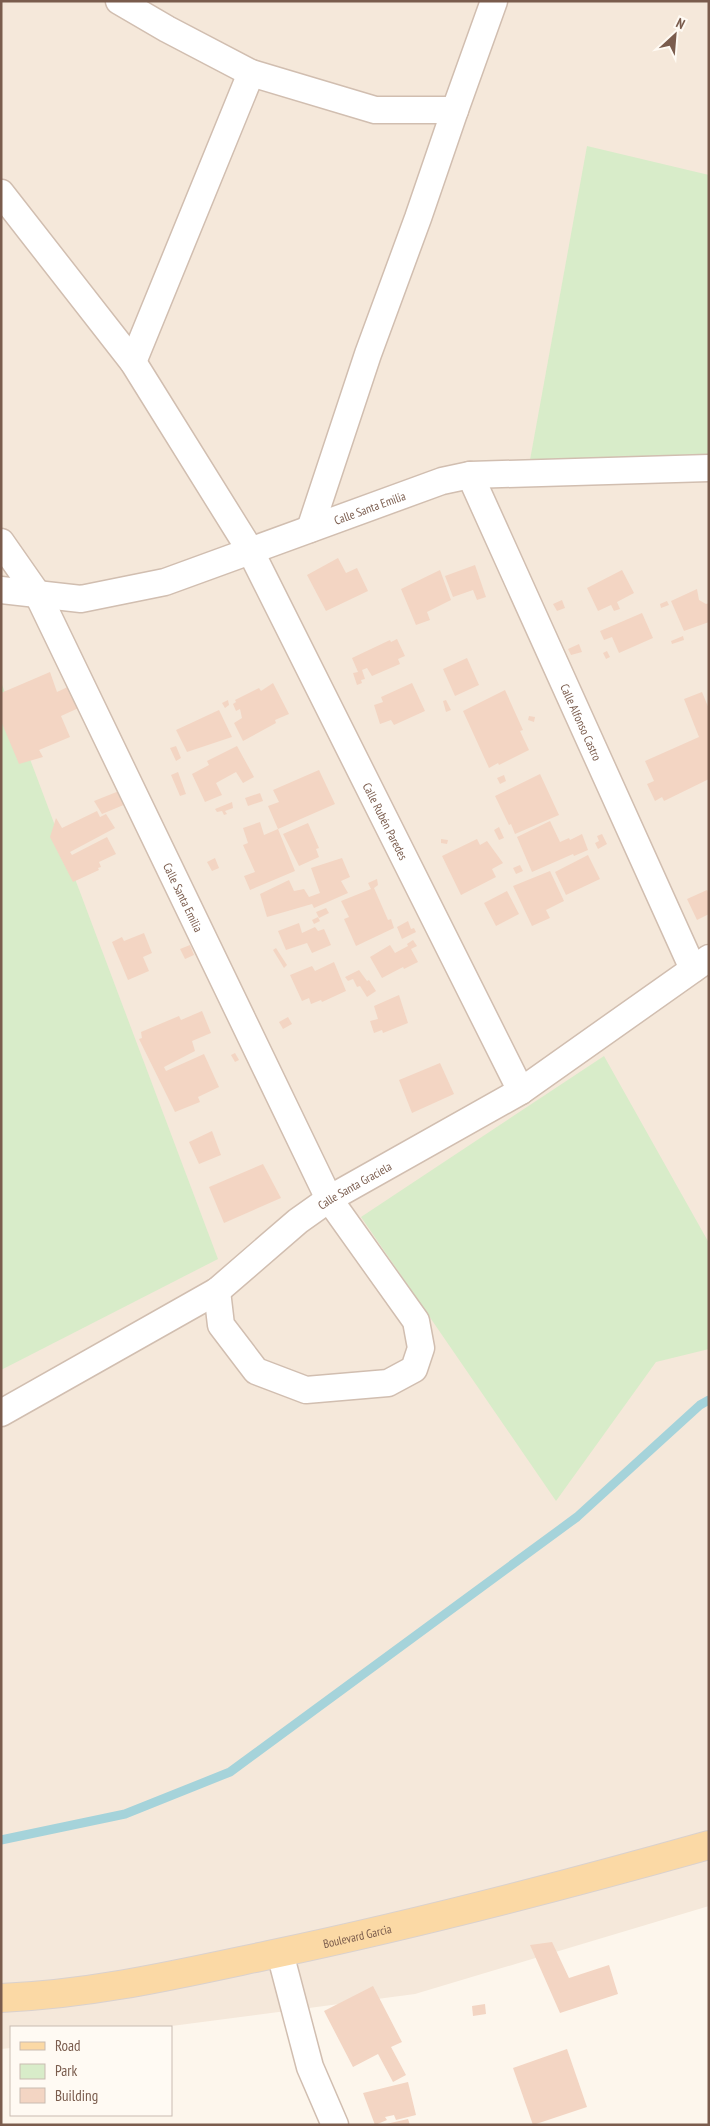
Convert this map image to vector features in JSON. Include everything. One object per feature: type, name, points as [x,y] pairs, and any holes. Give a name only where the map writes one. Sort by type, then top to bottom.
[{"type":"main road","name":"Boulevard Garcia","points":[[1,1998],[127,1986],[359,1936],[709,1845]]},
{"type":"street","points":[[119,1],[167,30],[251,73],[375,110],[455,110]]},
{"type":"street","points":[[310,529],[368,354],[494,1]]},
{"type":"street","points":[[133,362],[251,73]]},
{"type":"street","name":"Calle Rubén Paredes","points":[[1,193],[133,362],[250,550],[521,1091]]},
{"type":"street","name":"Calle Santa Emilia","points":[[1,590],[81,599],[166,582],[442,481],[470,475],[709,468]]},
{"type":"street","name":"Calle Alfonso Castro","points":[[470,475],[701,963]]},
{"type":"street","points":[[1,542],[38,595]]},
{"type":"street","name":"Calle Santa Emilia","points":[[38,595],[329,1199],[416,1321],[421,1348],[414,1368],[388,1383],[306,1390],[256,1371],[221,1325],[217,1291]]},
{"type":"street","name":"Calle Santa Graciela","points":[[1,1413],[217,1291],[298,1222],[329,1199],[521,1091],[701,963]]},
{"type":"street","points":[[280,1953],[310,2067],[335,2125]]},
{"type":"shaded area","points":[[1,1],[709,1],[709,1906],[415,1994],[172,2026],[10,2026],[10,2048],[1,2049]]},
{"type":"green space","points":[[587,146],[709,175],[709,462],[530,460]]},
{"type":"green space","points":[[1,682],[218,1259],[1,1370]]},
{"type":"green space","points":[[604,1056],[709,1243],[709,1349],[656,1362],[556,1501],[361,1217]]},
{"type":"building","points":[[338,558],[346,573],[357,568],[368,591],[326,611],[307,575]]},
{"type":"building","points":[[475,565],[486,597],[477,600],[473,590],[453,597],[445,576]]},
{"type":"building","points":[[440,570],[451,600],[427,612],[430,620],[416,625],[401,589]]},
{"type":"building","points":[[622,570],[634,593],[617,602],[620,609],[614,611],[611,605],[598,611],[587,588]]},
{"type":"building","points":[[697,589],[699,600],[706,604],[709,603],[709,622],[684,631],[671,601]]},
{"type":"building","points":[[562,600],[565,608],[557,611],[553,604]]},
{"type":"building","points":[[667,601],[669,605],[661,608],[660,604]]},
{"type":"building","points":[[642,613],[653,638],[619,653],[612,637],[604,640],[600,631]]},
{"type":"building","points":[[683,636],[684,640],[672,644],[671,641]]},
{"type":"building","points":[[397,639],[405,656],[398,659],[400,664],[372,676],[367,668],[362,670],[365,679],[361,680],[362,683],[357,685],[353,673],[358,672],[352,658],[390,640],[391,642]]},
{"type":"building","points":[[579,644],[582,652],[571,655],[568,649]]},
{"type":"building","points":[[607,651],[610,657],[606,659],[603,653]]},
{"type":"building","points":[[467,658],[479,685],[455,696],[443,669]]},
{"type":"building","points":[[50,672],[57,692],[74,684],[83,706],[61,716],[70,737],[39,750],[43,757],[19,764],[1,721],[1,693]]},
{"type":"building","points":[[273,683],[289,714],[275,720],[276,723],[243,741],[234,723],[242,718],[240,709],[236,711],[233,704],[236,702],[235,700],[259,688],[261,691]]},
{"type":"building","points":[[412,683],[425,711],[394,725],[391,720],[380,724],[374,705],[383,702],[381,697]]},
{"type":"building","points":[[505,690],[523,730],[520,731],[529,750],[489,768],[463,711]]},
{"type":"building","points":[[702,692],[709,709],[709,779],[664,801],[662,797],[655,801],[647,784],[654,781],[645,761],[699,737],[684,699]]},
{"type":"building","points":[[228,700],[229,705],[225,708],[222,703]]},
{"type":"building","points":[[446,700],[451,710],[446,712],[443,701]]},
{"type":"building","points":[[219,710],[232,737],[187,752],[176,730]]},
{"type":"building","points":[[529,716],[535,717],[534,722],[528,720]]},
{"type":"building","points":[[176,746],[181,758],[176,761],[170,748]]},
{"type":"building","points":[[237,746],[254,777],[243,783],[236,772],[216,783],[222,795],[205,802],[192,774],[209,765],[207,761]]},
{"type":"building","points":[[319,770],[335,804],[278,829],[268,806],[279,802],[273,790]]},
{"type":"building","points":[[178,772],[186,794],[180,796],[171,775]]},
{"type":"building","points":[[540,774],[559,815],[515,834],[495,796]]},
{"type":"building","points":[[504,775],[506,781],[500,784],[497,778]]},
{"type":"building","points":[[119,791],[126,804],[102,814],[94,801]]},
{"type":"building","points":[[260,793],[263,801],[248,806],[245,798]]},
{"type":"building","points":[[232,802],[233,808],[225,811],[227,814],[224,815],[222,811],[217,812],[215,809]]},
{"type":"building","points":[[97,811],[100,817],[106,814],[115,828],[70,852],[72,855],[107,837],[116,854],[99,862],[101,867],[98,868],[99,870],[73,882],[50,837],[56,818],[62,828]]},
{"type":"building","points":[[550,821],[560,842],[569,838],[570,840],[582,834],[588,850],[574,856],[573,854],[532,872],[517,837]]},
{"type":"building","points":[[260,822],[264,835],[278,829],[295,871],[250,890],[244,876],[255,872],[243,845],[248,843],[243,828]]},
{"type":"building","points":[[308,823],[319,848],[316,849],[319,857],[299,866],[283,834]]},
{"type":"building","points":[[499,827],[504,838],[499,840],[494,830]]},
{"type":"building","points":[[602,834],[607,844],[598,849],[595,843],[599,841],[597,836]]},
{"type":"building","points":[[441,839],[448,840],[447,844],[441,843]]},
{"type":"building","points":[[477,839],[480,845],[487,841],[503,863],[492,869],[496,877],[461,895],[442,856]]},
{"type":"building","points":[[588,855],[600,879],[566,895],[555,872]]},
{"type":"building","points":[[215,858],[219,868],[212,871],[207,862]]},
{"type":"building","points":[[342,858],[350,877],[341,881],[348,893],[314,908],[312,904],[267,917],[260,894],[289,880],[294,891],[304,889],[309,897],[320,893],[311,868]]},
{"type":"building","points":[[520,865],[523,871],[516,874],[513,868]]},
{"type":"building","points":[[550,871],[564,901],[546,910],[550,918],[532,926],[513,886]]},
{"type":"building","points":[[377,879],[378,885],[374,888],[388,920],[391,919],[394,928],[356,946],[344,919],[349,917],[341,901],[371,889],[368,883]]},
{"type":"building","points":[[707,890],[709,894],[709,914],[697,920],[687,899]]},
{"type":"building","points":[[507,891],[519,914],[496,926],[484,903]]},
{"type":"building","points":[[326,908],[329,913],[319,918],[316,912]]},
{"type":"building","points":[[318,917],[320,921],[314,924],[312,920]]},
{"type":"building","points":[[408,921],[411,929],[414,928],[416,932],[402,939],[397,927]]},
{"type":"building","points":[[299,923],[302,933],[315,927],[318,931],[324,929],[331,945],[312,953],[307,943],[286,950],[278,931]]},
{"type":"building","points":[[144,933],[152,953],[143,957],[149,971],[128,980],[112,942],[122,937],[124,941]]},
{"type":"building","points":[[413,940],[417,946],[411,949],[418,962],[404,969],[403,967],[382,978],[370,957],[390,945],[395,953],[408,946],[407,944]]},
{"type":"building","points":[[190,945],[194,955],[185,959],[180,949]]},
{"type":"building","points":[[276,948],[287,965],[284,968],[273,950]]},
{"type":"building","points":[[334,962],[346,991],[322,1002],[321,1000],[311,1004],[309,998],[302,1001],[290,975],[312,966],[315,971]]},
{"type":"building","points":[[359,970],[376,991],[367,997],[360,986],[357,987],[353,979],[348,981],[345,977]]},
{"type":"building","points":[[399,995],[408,1023],[383,1033],[382,1030],[374,1033],[370,1021],[378,1019],[374,1006]]},
{"type":"building","points":[[202,1011],[211,1033],[192,1041],[195,1051],[164,1067],[166,1071],[204,1054],[219,1087],[198,1097],[200,1102],[175,1112],[139,1039],[142,1038],[141,1032],[179,1016],[181,1020]]},
{"type":"building","points":[[288,1017],[292,1024],[283,1029],[279,1022]]},
{"type":"building","points":[[235,1053],[239,1060],[235,1062],[231,1055]]},
{"type":"building","points":[[440,1063],[454,1094],[412,1113],[399,1080]]},
{"type":"building","points":[[212,1131],[221,1155],[199,1164],[189,1142]]},
{"type":"building","points":[[263,1164],[281,1198],[224,1223],[209,1187]]},
{"type":"building","points":[[552,1942],[569,1978],[609,1965],[618,1994],[560,2013],[530,1945]]},
{"type":"building","points":[[373,1986],[402,2042],[391,2047],[406,2075],[393,2082],[378,2054],[353,2067],[324,2011]]},
{"type":"building","points":[[485,2004],[486,2014],[473,2016],[472,2006]]},
{"type":"building","points":[[567,2049],[587,2107],[533,2125],[513,2068]]},
{"type":"building","points":[[408,2082],[416,2115],[396,2120],[394,2115],[385,2117],[387,2120],[375,2125],[363,2093]]},
{"type":"building","points":[[408,2119],[410,2125],[386,2125],[386,2124]]},
{"type":"waterway","points":[[1,1840],[125,1814],[230,1772],[577,1517],[700,1405],[709,1400]]}]
